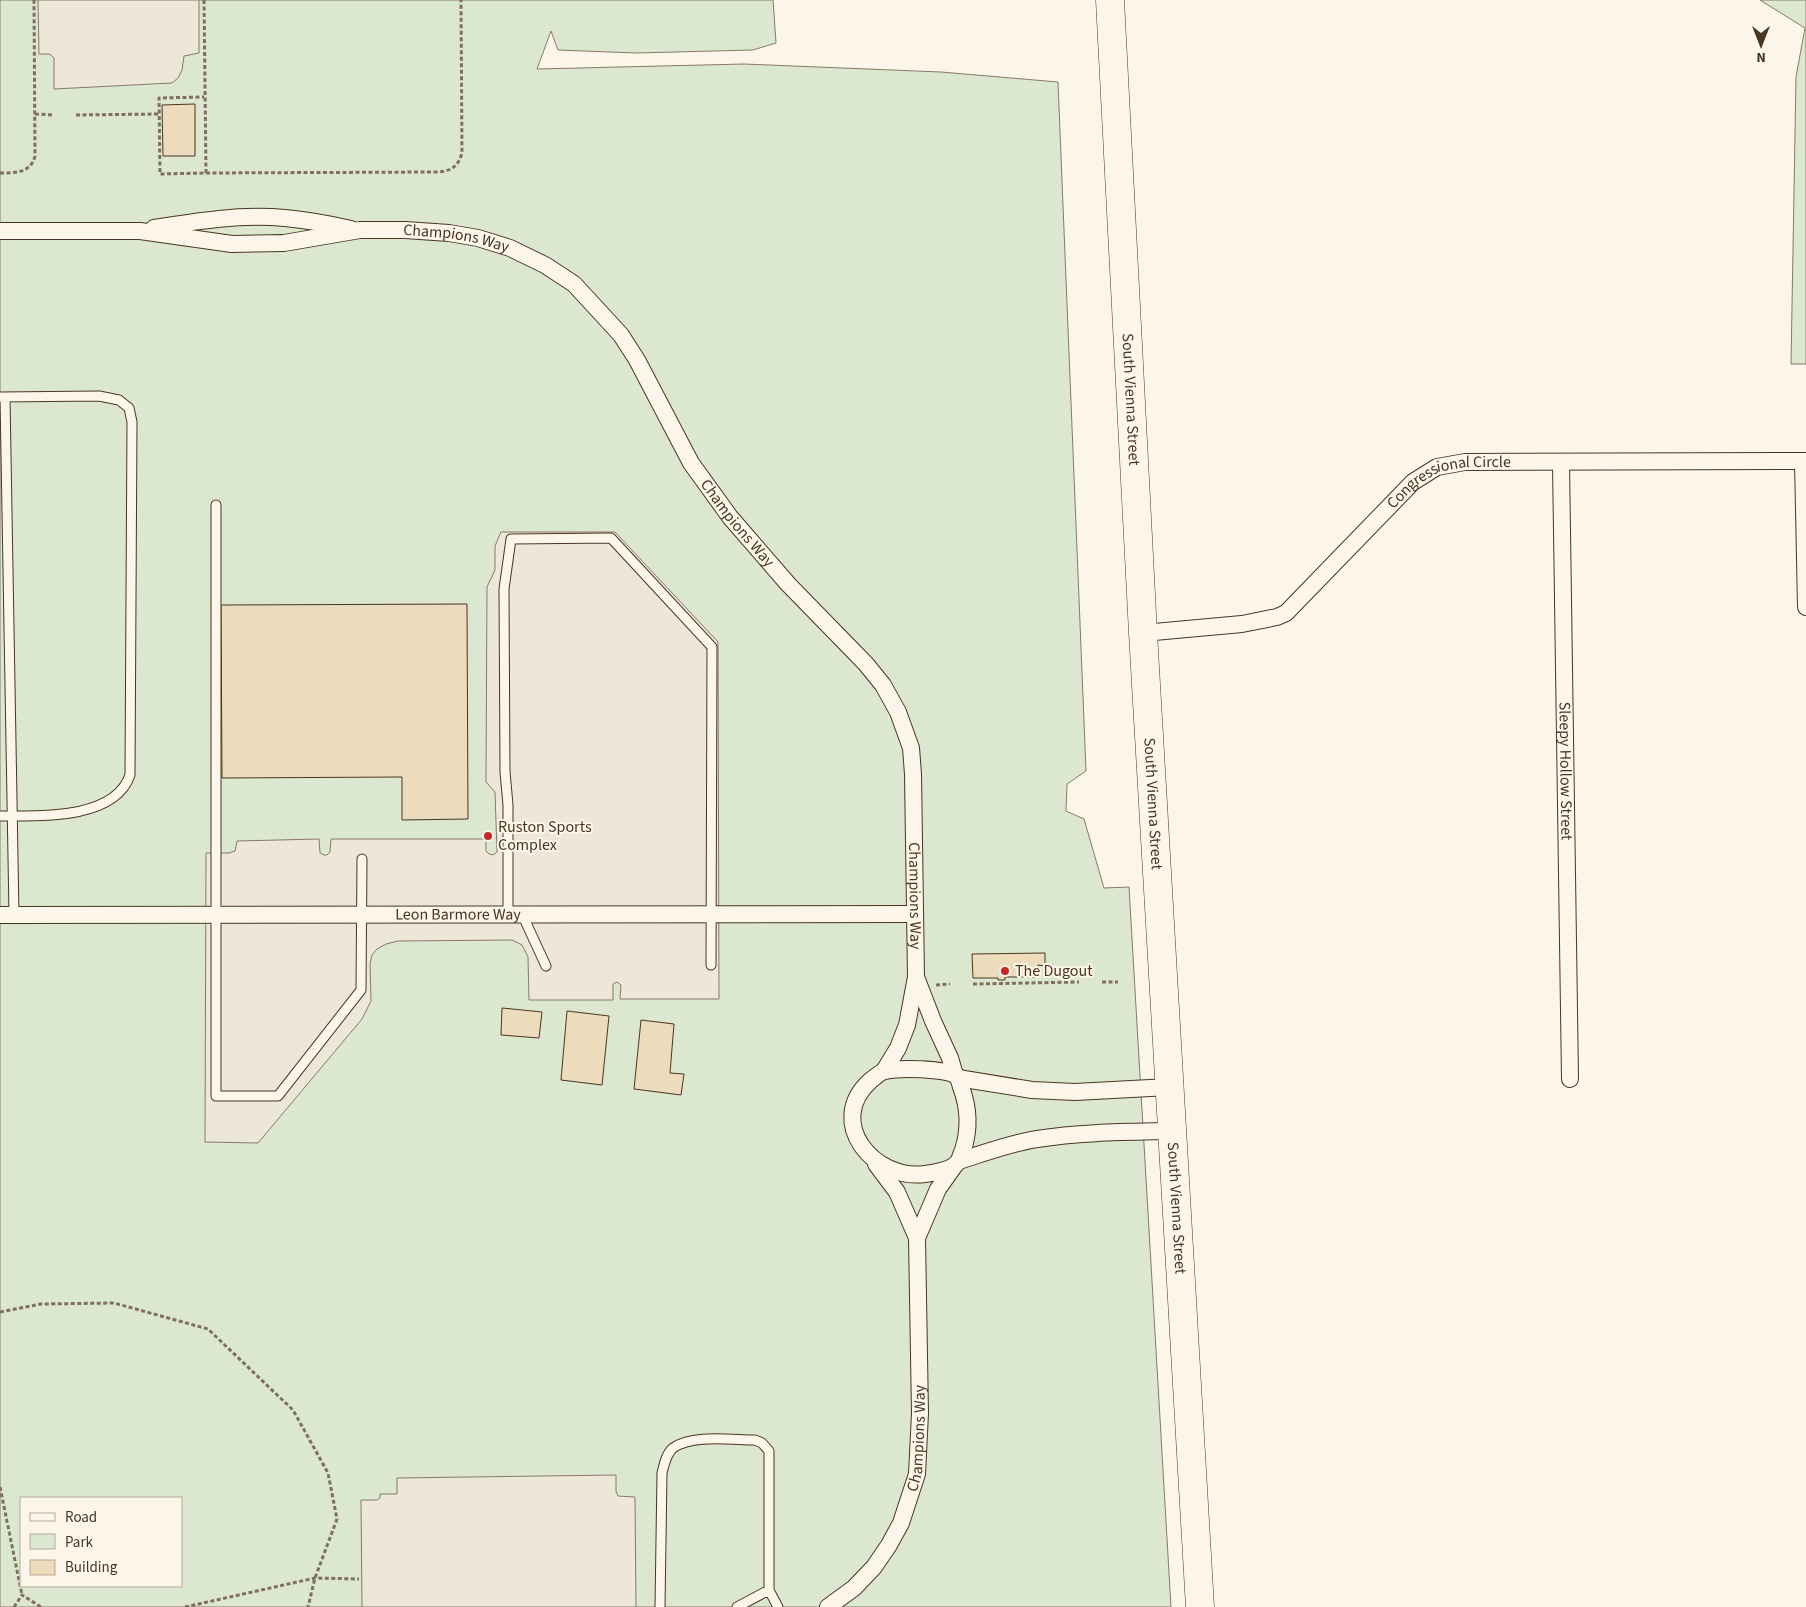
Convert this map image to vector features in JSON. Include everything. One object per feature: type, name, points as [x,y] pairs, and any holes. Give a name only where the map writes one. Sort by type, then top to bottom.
[{"type":"highway","name":"South Vienna Street","points":[[1110,0],[1143,633],[1200,1607]]},
{"type":"street","name":"Champions Way","points":[[140,231],[194,221],[232,218],[284,218],[360,230],[449,232],[478,238],[510,248],[545,265],[574,284],[621,335],[637,360],[691,463],[730,517],[788,584],[866,664],[883,685],[898,712],[911,748],[913,774],[916,977],[907,1025],[898,1048],[884,1071],[866,1085],[859,1094],[854,1104],[853,1128],[858,1142],[874,1160],[897,1192],[917,1238],[920,1421],[917,1474],[901,1524],[889,1545],[874,1567],[854,1588],[828,1607]]},
{"type":"street","name":"Champions Way","points":[[0,231],[140,231],[241,244],[284,243],[360,230]]},
{"type":"street","name":"Congressional Circle","points":[[1143,633],[1242,624],[1265,620],[1286,613],[1413,482],[1437,467],[1465,462],[1805,461]]},
{"type":"street","points":[[1805,461],[1806,607]]},
{"type":"street","name":"Sleepy Hollow Street","points":[[1561,462],[1570,1079]]},
{"type":"street","name":"Leon Barmore Way","points":[[7,915],[915,914]]},
{"type":"street","name":"Champions Way","points":[[916,977],[966,1099],[969,1120],[968,1136],[957,1163],[938,1189],[917,1238]]},
{"type":"street","points":[[884,1071],[928,1070],[1032,1090],[1075,1092],[1169,1087]]},
{"type":"street","name":"Champions Way","points":[[874,1160],[896,1172],[910,1175],[925,1174],[1005,1146],[1036,1139],[1117,1132],[1171,1131]]},
{"type":"lane","points":[[0,816],[12,816],[59,815],[83,811],[118,795],[127,785],[130,775],[132,422],[129,408],[119,400],[100,396],[2,397],[12,816],[7,915]]},
{"type":"lane","points":[[216,505],[216,1096],[278,1096],[362,990],[362,859]]},
{"type":"lane","points":[[546,966],[515,914],[505,765],[504,589],[511,539],[611,538],[712,647],[711,965]]},
{"type":"lane","points":[[660,1607],[662,1473],[666,1459],[672,1449],[683,1443],[697,1440],[755,1440],[762,1443],[769,1451],[769,1590],[778,1607]]},
{"type":"lane","points":[[737,1607],[769,1590]]},
{"type":"path","points":[[0,173],[18,173],[29,168],[35,156],[34,0]]},
{"type":"path","points":[[204,0],[206,173]]},
{"type":"path","points":[[204,98],[159,98],[160,174],[446,172],[460,161],[462,153],[461,0]]},
{"type":"path","points":[[35,114],[54,115]]},
{"type":"path","points":[[76,115],[159,114]]},
{"type":"path","points":[[973,984],[1079,982]]},
{"type":"path","points":[[1102,982],[1118,982]]},
{"type":"path","points":[[934,985],[950,984]]},
{"type":"path","points":[[0,1312],[41,1304],[114,1303],[208,1329],[293,1410],[328,1473],[337,1519],[315,1578],[308,1607]]},
{"type":"path","points":[[0,1487],[20,1585]]},
{"type":"path","points":[[185,1607],[315,1578],[359,1579]]},
{"type":"path","points":[[14,1607],[22,1595],[20,1587]]},
{"type":"path","points":[[22,1595],[41,1607]]},
{"type":"green space","name":"Ruston Sports Complex","points":[[0,0],[773,0],[776,43],[753,50],[636,53],[558,50],[551,31],[537,69],[744,64],[941,72],[1058,82],[1086,771],[1067,784],[1066,811],[1084,819],[1104,888],[1129,887],[1171,1607],[0,1607]]},
{"type":"green space","points":[[1760,0],[1806,0],[1806,364],[1791,364],[1796,77],[1805,28]]},
{"type":"shaded area","points":[[38,0],[199,0],[199,53],[184,56],[182,70],[178,78],[172,83],[54,89],[54,58],[50,54],[39,54]]},
{"type":"shaded area","points":[[501,532],[615,532],[718,642],[719,999],[620,999],[621,985],[617,982],[613,984],[613,1000],[529,1000],[528,957],[522,945],[512,940],[398,941],[386,944],[377,949],[372,955],[370,964],[371,1001],[362,1019],[258,1143],[205,1142],[206,853],[229,853],[235,851],[237,841],[319,839],[320,853],[324,855],[330,852],[331,839],[486,839],[486,851],[493,855],[497,852],[495,792],[486,782],[487,587],[495,570],[495,546]]},
{"type":"shaded area","points":[[616,1475],[616,1491],[618,1496],[635,1497],[636,1607],[362,1607],[361,1500],[377,1500],[380,1498],[380,1494],[397,1494],[397,1478]]},
{"type":"building","points":[[195,104],[195,156],[163,156],[162,105]]},
{"type":"building","points":[[467,604],[468,819],[402,820],[402,777],[222,778],[221,605]]},
{"type":"building","name":"The Dugout","points":[[1045,953],[1045,966],[1038,965],[1038,977],[1005,977],[1005,980],[998,980],[998,978],[973,978],[972,954]]},
{"type":"building","points":[[502,1008],[542,1012],[539,1038],[501,1035]]},
{"type":"building","points":[[567,1011],[609,1016],[602,1085],[561,1080]]},
{"type":"building","points":[[641,1020],[674,1024],[670,1073],[684,1074],[681,1095],[634,1089]]},
{"type":"place","name":"Ruston Sports Complex","points":[[488,836]]},
{"type":"place","name":"The Dugout","points":[[1005,971]]}]
